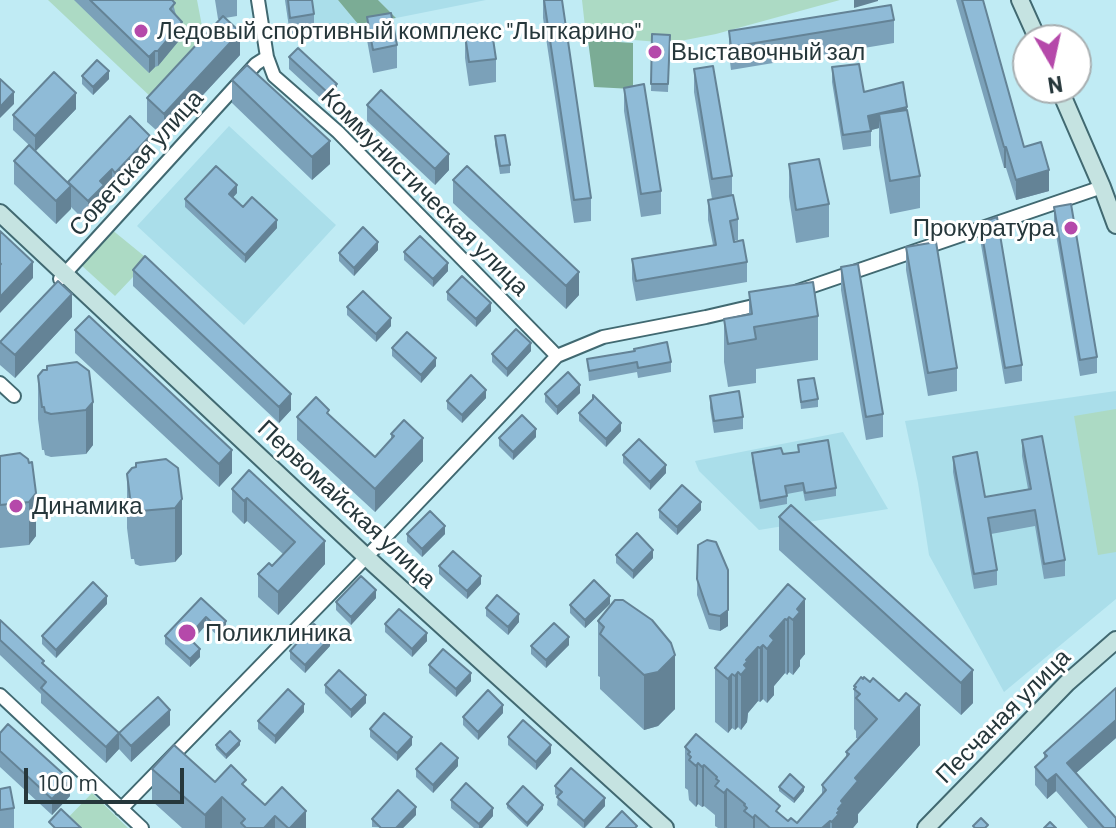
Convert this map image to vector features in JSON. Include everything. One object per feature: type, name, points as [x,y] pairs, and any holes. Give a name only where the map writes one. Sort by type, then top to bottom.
[{"type":"street","points":[[258,0],[267,57]]},
{"type":"street","points":[[1020,0],[1031,24]]},
{"type":"street","name":"Советская улица","points":[[47,293],[256,64],[267,57]]},
{"type":"street","name":"Коммунистическая улица","points":[[267,57],[274,76],[338,132],[557,356]]},
{"type":"street","points":[[1066,104],[1116,225]]},
{"type":"street","points":[[121,809],[557,356],[603,337],[761,305],[1102,187]]},
{"type":"street","name":"Первомайская улица","points":[[0,213],[366,557],[659,826]]},
{"type":"street","points":[[0,383],[14,396]]},
{"type":"street","name":"Песчаная улица","points":[[926,828],[1067,683],[1116,640]]},
{"type":"street","points":[[0,695],[142,828]]},
{"type":"shaded area","points":[[285,0],[338,0],[358,24],[290,34]]},
{"type":"shaded area","points":[[378,0],[486,0],[396,18]]},
{"type":"shaded area","points":[[229,126],[336,225],[244,325],[137,226]]},
{"type":"shaded area","points":[[1116,391],[1116,599],[1004,692],[929,555],[905,421]]},
{"type":"shaded area","points":[[843,432],[888,509],[759,530],[699,471],[695,461]]},
{"type":"green space","points":[[48,0],[197,0],[205,42],[153,99]]},
{"type":"green space","points":[[338,0],[378,0],[396,18],[358,24]]},
{"type":"green space","points":[[582,0],[840,0],[716,34],[670,43],[586,36]]},
{"type":"green space","points":[[588,40],[633,43],[633,89],[594,87]]},
{"type":"green space","points":[[111,229],[149,260],[115,296],[80,264]]},
{"type":"green space","points":[[1116,409],[1116,552],[1098,555],[1074,416]]},
{"type":"green space","points":[[92,793],[128,828],[58,828]]},
{"type":"building","name":"Ледовый спортивный комплекс \"Лыткарино\"","points":[[90,0],[172,0],[175,3],[170,9],[182,22],[158,51],[149,57]]},
{"type":"building","points":[[288,0],[312,0],[314,14],[290,18]]},
{"type":"building","points":[[544,0],[562,0],[591,198],[574,200]]},
{"type":"building","points":[[962,0],[983,0],[1024,147],[1041,142],[1049,170],[1016,180]]},
{"type":"building","points":[[891,5],[894,20],[731,47],[729,31]]},
{"type":"building","points":[[391,13],[397,45],[373,50],[367,17]]},
{"type":"building","points":[[223,16],[240,32],[164,114],[147,98]]},
{"type":"building","points":[[492,32],[496,59],[469,62],[465,35]]},
{"type":"building","points":[[652,34],[670,35],[668,84],[651,84]]},
{"type":"building","points":[[298,48],[337,84],[327,92],[289,57]]},
{"type":"building","points":[[97,60],[109,71],[93,87],[82,76]]},
{"type":"building","points":[[859,64],[864,92],[903,82],[907,107],[868,116],[871,131],[843,135],[832,67]]},
{"type":"building","points":[[247,65],[330,141],[312,157],[232,80]]},
{"type":"building","points":[[713,66],[732,176],[712,179],[694,69]]},
{"type":"building","points":[[54,72],[76,93],[35,136],[13,115]]},
{"type":"building","points":[[0,79],[14,92],[0,107]]},
{"type":"building","points":[[644,84],[661,191],[641,194],[624,88]]},
{"type":"building","points":[[381,90],[449,154],[435,169],[367,105]]},
{"type":"building","points":[[907,110],[920,176],[890,181],[879,114]]},
{"type":"building","points":[[130,116],[150,136],[115,173],[112,169],[100,181],[104,185],[88,201],[68,182]]},
{"type":"building","points":[[505,135],[510,165],[500,166],[495,136]]},
{"type":"building","points":[[29,145],[71,186],[56,201],[14,161]]},
{"type":"building","points":[[819,159],[829,204],[796,210],[789,164]]},
{"type":"building","points":[[216,166],[237,185],[229,194],[243,207],[252,197],[277,220],[245,255],[185,199]]},
{"type":"building","points":[[467,166],[579,272],[566,286],[453,180]]},
{"type":"building","points":[[733,195],[738,219],[730,221],[734,242],[743,240],[747,262],[636,281],[632,259],[716,245],[708,200]]},
{"type":"building","points":[[1071,204],[1097,357],[1080,360],[1054,207]]},
{"type":"building","points":[[997,217],[1022,365],[1005,368],[980,223]]},
{"type":"building","points":[[363,227],[378,242],[354,268],[339,253]]},
{"type":"building","points":[[0,231],[33,262],[0,297],[1,264]]},
{"type":"building","points":[[420,236],[448,263],[433,279],[404,252]]},
{"type":"building","points":[[936,242],[957,368],[928,373],[906,247]]},
{"type":"building","points":[[145,256],[291,394],[279,407],[133,270]]},
{"type":"building","points":[[858,264],[883,414],[866,417],[841,267]]},
{"type":"building","points":[[462,276],[491,303],[476,319],[447,292]]},
{"type":"building","points":[[58,281],[72,294],[15,355],[0,342]]},
{"type":"building","points":[[813,282],[818,316],[754,327],[756,339],[728,344],[724,319],[752,314],[749,292]]},
{"type":"building","points":[[363,291],[391,318],[376,334],[347,307]]},
{"type":"building","points":[[89,316],[232,450],[219,464],[75,330]]},
{"type":"building","points":[[516,329],[531,343],[507,369],[492,354]]},
{"type":"building","points":[[407,332],[436,358],[421,375],[392,348]]},
{"type":"building","points":[[667,342],[671,362],[638,368],[637,362],[589,371],[587,359]]},
{"type":"building","points":[[77,362],[89,371],[93,402],[86,410],[45,412],[38,376],[47,370],[47,366]]},
{"type":"building","points":[[568,372],[580,385],[557,407],[545,394]]},
{"type":"building","points":[[471,375],[486,390],[462,415],[447,401]]},
{"type":"building","points":[[814,378],[818,399],[801,402],[798,380]]},
{"type":"building","points":[[739,391],[743,417],[714,421],[710,396]]},
{"type":"building","points":[[593,395],[621,423],[606,439],[579,413],[593,399]]},
{"type":"building","points":[[316,397],[329,410],[327,413],[375,457],[404,420],[423,438],[375,489],[297,417]]},
{"type":"building","points":[[522,415],[536,429],[513,452],[499,438]]},
{"type":"building","points":[[1042,436],[1065,560],[1044,564],[1035,510],[988,518],[997,570],[974,574],[953,457],[977,452],[985,497],[1031,489],[1022,440]]},
{"type":"building","points":[[639,439],[666,465],[650,482],[623,455]]},
{"type":"building","points":[[828,440],[836,488],[805,493],[803,483],[785,486],[787,496],[760,501],[752,453],[781,448],[783,454],[799,452],[798,445]]},
{"type":"building","points":[[20,453],[29,463],[32,462],[36,493],[29,502],[0,505],[0,456]]},
{"type":"building","points":[[166,459],[178,468],[182,499],[175,508],[135,509],[134,504],[131,505],[127,474],[136,467],[136,463]]},
{"type":"building","points":[[249,470],[325,541],[278,592],[258,574],[269,563],[272,566],[295,542],[247,498],[244,501],[232,489]]},
{"type":"building","points":[[682,485],[701,502],[677,527],[659,510]]},
{"type":"building","points":[[791,505],[973,670],[961,683],[779,517]]},
{"type":"building","points":[[430,511],[445,526],[422,549],[407,534]]},
{"type":"building","points":[[637,533],[653,550],[633,571],[616,555]]},
{"type":"building","points":[[707,540],[716,542],[728,570],[728,610],[720,616],[709,614],[697,579],[698,545]]},
{"type":"building","points":[[453,551],[481,576],[467,591],[439,566]]},
{"type":"building","points":[[361,576],[376,590],[351,617],[336,602]]},
{"type":"building","points":[[594,580],[610,596],[585,620],[570,605]]},
{"type":"building","points":[[93,582],[107,596],[56,650],[42,636]]},
{"type":"building","points":[[788,584],[805,599],[797,609],[800,612],[793,620],[789,617],[785,619],[770,636],[774,640],[767,649],[763,645],[758,647],[746,660],[744,665],[747,668],[741,675],[738,672],[728,679],[715,668]]},
{"type":"building","points":[[497,595],[519,614],[508,627],[486,608]]},
{"type":"building","name":"Поликлиника","points":[[201,598],[226,621],[219,629],[206,617],[188,637],[200,649],[190,659],[165,636]]},
{"type":"building","points":[[615,600],[623,600],[652,620],[671,643],[675,655],[658,672],[644,675],[600,634],[604,627],[598,621]]},
{"type":"building","points":[[399,609],[427,633],[412,649],[385,624]]},
{"type":"building","points":[[0,620],[119,733],[106,747],[41,688],[46,682],[0,640]]},
{"type":"building","points":[[554,623],[569,637],[546,660],[531,646]]},
{"type":"building","points":[[314,624],[330,638],[305,665],[290,651]]},
{"type":"building","points":[[443,649],[471,673],[456,689],[429,665]]},
{"type":"building","points":[[339,670],[366,695],[351,710],[325,685]]},
{"type":"building","points":[[861,677],[870,682],[873,678],[899,701],[906,693],[920,705],[855,778],[858,781],[841,801],[839,814],[822,828],[770,828],[755,815],[753,818],[744,811],[747,808],[745,804],[727,789],[724,793],[715,786],[719,781],[717,777],[704,765],[702,767],[698,763],[696,766],[689,760],[690,752],[685,747],[696,734],[780,806],[776,811],[788,821],[791,818],[797,823],[826,790],[822,785],[849,754],[846,752],[877,719],[856,698],[860,694],[854,686]]},
{"type":"building","points":[[1116,688],[1116,720],[1067,763],[1116,818],[1116,828],[1104,828],[1056,774],[1047,781],[1035,767],[1047,756],[1044,753]]},
{"type":"building","points":[[288,689],[304,704],[275,736],[258,721]]},
{"type":"building","points":[[488,690],[503,705],[478,732],[463,717]]},
{"type":"building","points":[[158,697],[170,710],[131,746],[119,733]]},
{"type":"building","points":[[384,713],[412,737],[397,753],[370,729]]},
{"type":"building","points":[[523,720],[551,745],[536,762],[508,737]]},
{"type":"building","points":[[8,724],[70,780],[52,799],[0,751],[0,733]]},
{"type":"building","points":[[230,731],[240,741],[226,755],[216,745]]},
{"type":"building","points":[[441,743],[458,758],[433,785],[416,769]]},
{"type":"building","points":[[174,745],[215,782],[231,765],[246,780],[242,784],[265,805],[282,787],[306,811],[290,828],[275,816],[264,828],[246,828],[241,823],[245,819],[222,797],[205,815],[152,769]]},
{"type":"building","points":[[571,768],[605,798],[584,821],[557,797],[562,792],[555,786]]},
{"type":"building","points":[[790,774],[804,787],[794,799],[779,787]]},
{"type":"building","points":[[466,783],[493,808],[479,824],[451,800]]},
{"type":"building","points":[[523,786],[543,805],[527,823],[507,804]]},
{"type":"building","points":[[10,787],[14,808],[0,810],[0,789]]},
{"type":"building","points":[[398,790],[416,807],[396,828],[381,828],[372,819]]},
{"type":"building","points":[[61,809],[81,828],[55,828],[49,822]]},
{"type":"building","points":[[622,811],[637,826],[606,828]]},
{"type":"building","points":[[981,818],[988,825],[975,828],[973,826]]},
{"type":"place","name":"Ледовый спортивный комплекс \"Лыткарино\"","points":[[141,31]]},
{"type":"place","name":"Выставочный зал","points":[[655,52]]},
{"type":"place","name":"Прокуратура","points":[[1071,228]]},
{"type":"place","name":"Динамика","points":[[16,506]]},
{"type":"place","name":"Поликлиника","points":[[187,633]]}]
